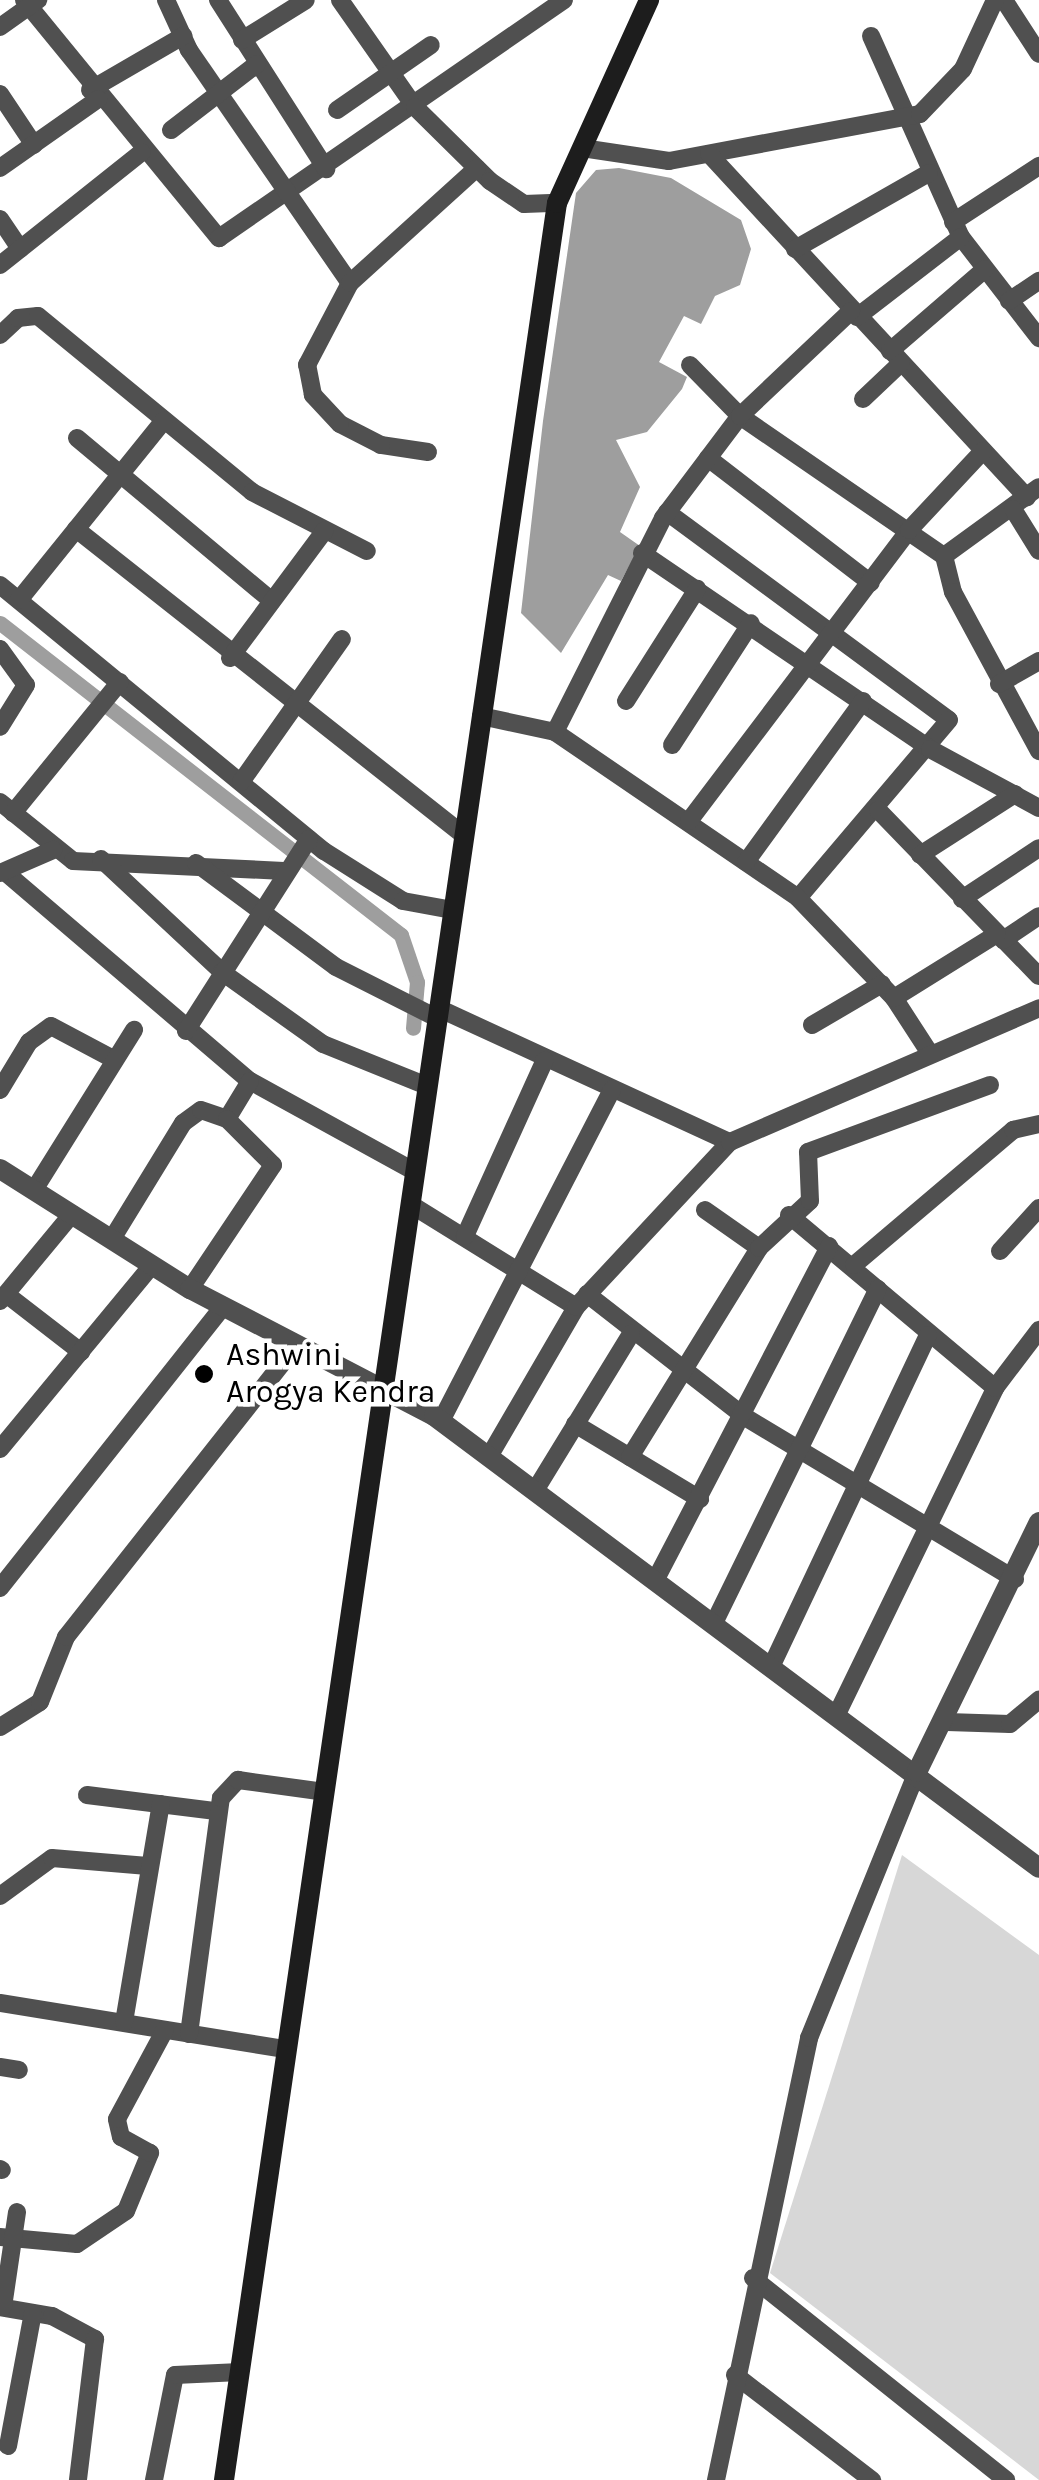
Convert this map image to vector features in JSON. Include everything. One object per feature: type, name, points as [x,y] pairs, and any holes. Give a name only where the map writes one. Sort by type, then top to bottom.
[{"type":"main road","points":[[224,2480],[427,1086],[431,1011],[453,910],[557,203],[649,0]]},
{"type":"street","points":[[166,0],[218,93],[350,283]]},
{"type":"street","points":[[218,0],[326,169]]},
{"type":"street","points":[[242,40],[306,0]]},
{"type":"street","points":[[340,0],[386,72],[415,107],[477,168],[524,204],[557,203]]},
{"type":"street","points":[[0,28],[30,2],[94,94],[219,238],[290,198],[564,0]]},
{"type":"street","points":[[582,148],[638,161],[709,154],[902,118],[937,104],[996,0]]},
{"type":"street","points":[[1004,0],[1039,54]]},
{"type":"street","points":[[0,168],[94,94],[183,36]]},
{"type":"street","points":[[871,36],[902,118],[957,229],[1039,338]]},
{"type":"street","points":[[336,110],[386,72],[431,45]]},
{"type":"street","points":[[171,130],[257,64]]},
{"type":"street","points":[[0,94],[34,145]]},
{"type":"street","points":[[0,265],[142,152]]},
{"type":"street","points":[[709,154],[1026,498],[1039,551]]},
{"type":"street","points":[[555,732],[642,553],[667,512],[740,416],[854,314],[1039,166]]},
{"type":"street","points":[[428,452],[354,433],[313,395],[312,347],[350,283],[477,168]]},
{"type":"street","points":[[795,249],[929,173]]},
{"type":"street","points":[[0,219],[20,248]]},
{"type":"street","points":[[863,399],[896,357],[984,269]]},
{"type":"street","points":[[1009,301],[1039,281]]},
{"type":"street","points":[[0,335],[38,316],[252,492],[367,551]]},
{"type":"street","points":[[690,365],[740,416],[944,556],[999,684],[1039,751]]},
{"type":"street","points":[[19,600],[164,420]]},
{"type":"street","points":[[77,438],[272,601]]},
{"type":"street","points":[[690,821],[909,530],[984,451]]},
{"type":"street","points":[[708,458],[871,582]]},
{"type":"street","points":[[944,556],[1026,498]]},
{"type":"street","points":[[667,512],[834,630],[946,716],[930,749],[798,898]]},
{"type":"street","points":[[76,530],[230,658],[464,835]]},
{"type":"street","points":[[230,658],[325,530]]},
{"type":"street","points":[[642,553],[812,662],[930,749],[1039,808]]},
{"type":"street","points":[[0,585],[241,782],[307,842],[403,901],[453,910]]},
{"type":"street","points":[[626,701],[698,589]]},
{"type":"street","points":[[672,745],[751,623]]},
{"type":"street","points":[[241,782],[342,639]]},
{"type":"street","points":[[0,649],[26,685],[0,727]]},
{"type":"street","points":[[999,684],[1039,661]]},
{"type":"street","points":[[120,682],[7,807],[52,850],[73,861],[288,866]]},
{"type":"street","points":[[746,862],[863,701]]},
{"type":"street","points":[[481,716],[555,732],[798,898],[888,991],[929,1052]]},
{"type":"street","points":[[920,855],[1015,794]]},
{"type":"street","points":[[878,810],[1039,976]]},
{"type":"street","points":[[186,1031],[288,866],[307,842]]},
{"type":"street","points":[[962,899],[1039,848]]},
{"type":"street","points":[[52,850],[3,872],[186,1031],[250,1081],[345,1137],[414,1170]]},
{"type":"street","points":[[102,859],[222,972],[375,1071],[427,1086]]},
{"type":"street","points":[[196,864],[259,914],[396,1000],[431,1011],[730,1142]]},
{"type":"street","points":[[812,1025],[1039,916]]},
{"type":"street","points":[[490,1455],[582,1300],[730,1142],[929,1052],[1039,1008]]},
{"type":"street","points":[[0,1090],[29,1042],[51,1026],[116,1060]]},
{"type":"street","points":[[34,1190],[134,1030]]},
{"type":"street","points":[[465,1236],[545,1060]]},
{"type":"street","points":[[227,1119],[250,1081]]},
{"type":"street","points":[[630,1457],[688,1376],[760,1248],[813,1194],[802,1166],[814,1148],[990,1085]]},
{"type":"street","points":[[441,1421],[516,1268],[612,1089]]},
{"type":"street","points":[[112,1239],[183,1122],[201,1110],[227,1119],[273,1165],[190,1288]]},
{"type":"street","points":[[854,1265],[1013,1130],[1039,1124]]},
{"type":"street","points":[[0,1169],[223,1307],[296,1348],[383,1386],[441,1421],[918,1772],[1039,1868]]},
{"type":"street","points":[[410,1204],[516,1268],[582,1300],[746,1417],[856,1488],[1015,1579]]},
{"type":"street","points":[[1000,1251],[1039,1208]]},
{"type":"street","points":[[705,1210],[760,1248]]},
{"type":"street","points":[[72,1214],[3,1298],[81,1352]]},
{"type":"street","points":[[789,1215],[854,1265],[928,1335],[995,1388]]},
{"type":"street","points":[[657,1577],[746,1417],[830,1246]]},
{"type":"street","points":[[0,1449],[152,1265]]},
{"type":"street","points":[[715,1622],[878,1289]]},
{"type":"street","points":[[0,1588],[223,1307]]},
{"type":"street","points":[[837,1714],[995,1388],[1039,1330]]},
{"type":"street","points":[[536,1488],[631,1334]]},
{"type":"street","points":[[772,1665],[928,1335]]},
{"type":"street","points":[[0,1727],[40,1702],[66,1636],[296,1348]]},
{"type":"street","points":[[575,1424],[700,1499]]},
{"type":"street","points":[[721,2477],[753,2278],[808,2038],[918,1772],[947,1722],[1015,1579],[1032,1556],[1039,1522]]},
{"type":"street","points":[[947,1722],[1010,1724],[1039,1700]]},
{"type":"street","points":[[189,2034],[216,1811],[238,1780],[324,1792]]},
{"type":"street","points":[[87,1796],[216,1811]]},
{"type":"street","points":[[124,2022],[161,1804]]},
{"type":"street","points":[[0,1896],[52,1858],[148,1866]]},
{"type":"street","points":[[0,2002],[284,2049]]},
{"type":"street","points":[[6,2238],[86,2242],[126,2212],[150,2153],[121,2138],[117,2120],[165,2030]]},
{"type":"street","points":[[18,2212],[6,2238],[2,2307],[34,2312],[95,2338],[78,2480]]},
{"type":"street","points":[[753,2278],[982,2473],[1006,2480]]},
{"type":"street","points":[[8,2446],[34,2312]]},
{"type":"street","points":[[154,2480],[175,2374],[240,2372]]},
{"type":"street","points":[[735,2375],[872,2480]]},
{"type":"shaded area","points":[[619,168],[671,178],[741,220],[751,249],[740,285],[715,296],[701,324],[684,316],[659,362],[687,377],[682,389],[647,432],[616,440],[640,487],[620,532],[640,546],[621,581],[608,575],[561,653],[521,613],[543,421],[576,193],[596,170]]},
{"type":"shaded area","points":[[902,1855],[1039,1955],[1039,2480],[770,2273]]},
{"type":"waterway","points":[[0,623],[401,935],[417,982],[413,1028]]},
{"type":"place","name":"Ashwini Arogya Kendra","points":[[204,1374]]}]
